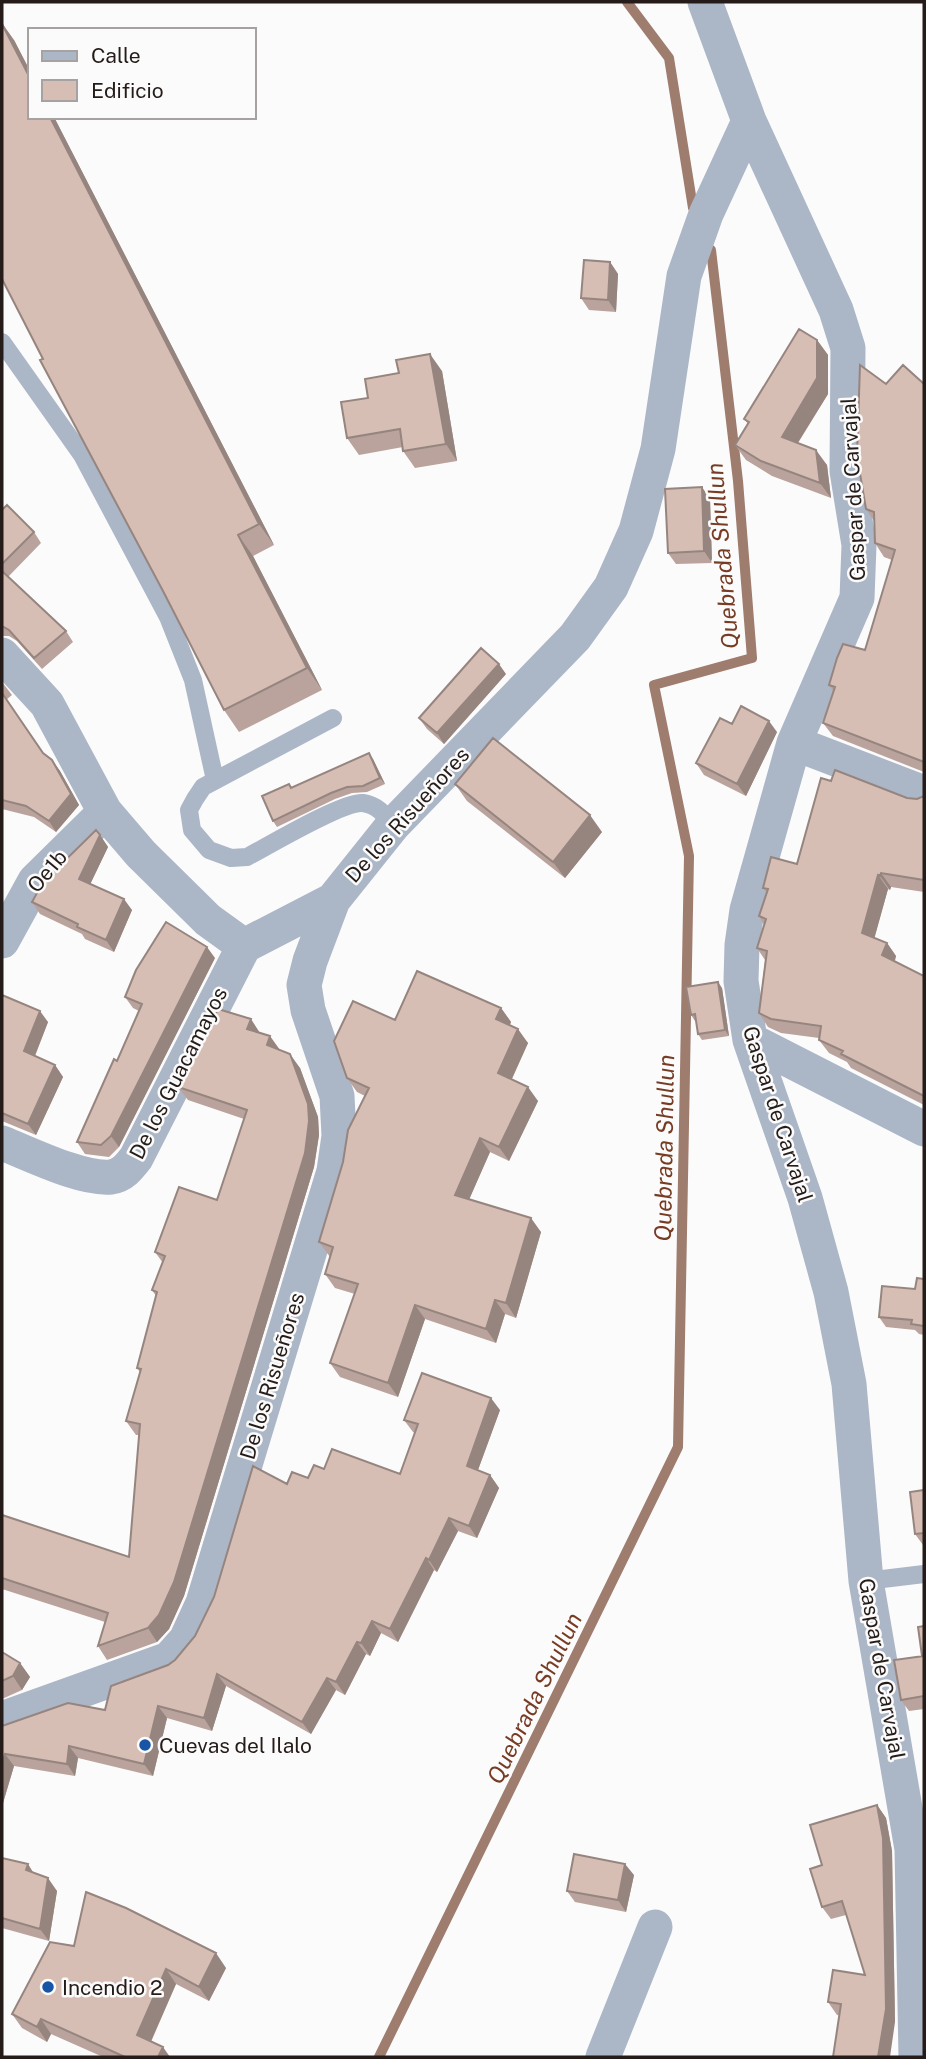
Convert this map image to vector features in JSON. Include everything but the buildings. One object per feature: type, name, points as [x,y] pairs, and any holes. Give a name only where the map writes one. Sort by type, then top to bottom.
[{"type":"street","name":"Gaspar de Carvajal","points":[[705,2],[749,121],[836,310],[848,348],[847,471],[859,545],[857,598],[794,743],[747,910],[741,981],[750,1040],[805,1198],[831,1293],[849,1384],[866,1581],[918,1846],[916,2057]]},
{"type":"street","name":"De los Risueñores","points":[[2,1719],[169,1659],[186,1640],[203,1603],[334,1171],[339,1136],[337,1096],[308,1010],[304,985],[310,961],[333,900],[393,825],[575,637],[611,587],[636,531],[658,449],[684,276],[706,214],[749,121]]},
{"type":"street","points":[[2,655],[47,704],[105,812],[141,854],[208,920],[244,946],[333,900]]},
{"type":"street","points":[[794,743],[924,793]]},
{"type":"street","name":"Oe1b","points":[[2,940],[35,881],[105,812]]},
{"type":"street","name":"De los Guacamayos","points":[[2,1143],[89,1176],[113,1177],[127,1170],[136,1158],[244,946]]},
{"type":"street","points":[[750,1040],[924,1129]]},
{"type":"street","points":[[603,2057],[655,1927]]},
{"type":"lane","points":[[2,342],[82,455],[168,617],[193,680],[215,780]]},
{"type":"lane","points":[[333,718],[203,787],[189,810],[192,830],[209,850],[231,858],[247,857],[335,811],[360,802],[377,807],[393,825]]},
{"type":"lane","points":[[866,1581],[924,1574]]},
{"type":"waterway","name":"Quebrada Shullun","points":[[627,2],[669,58],[693,208]]},
{"type":"waterway","name":"Quebrada Shullun","points":[[379,2057],[678,1447],[689,856],[654,685],[752,658],[738,481],[711,250]]},
{"type":"place","name":"Cuevas del Ilalo","points":[[145,1745]]},
{"type":"place","name":"Incendio 2","points":[[48,1987]]}]
